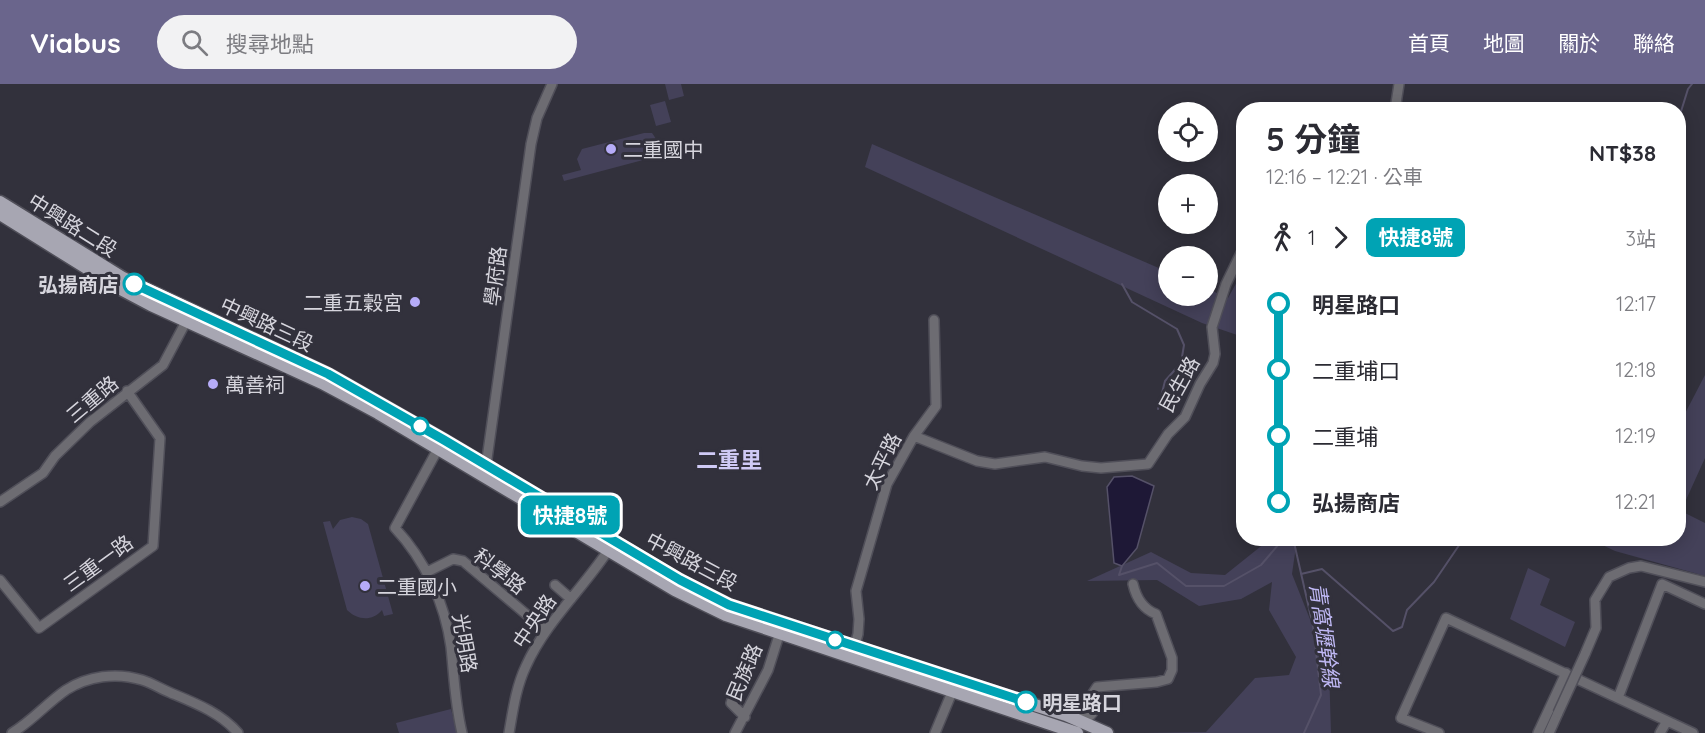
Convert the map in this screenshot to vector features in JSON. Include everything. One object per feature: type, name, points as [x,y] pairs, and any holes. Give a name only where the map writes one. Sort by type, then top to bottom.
[{"type":"main road","name":"中興路二段","points":[[0,202],[188,316]]},
{"type":"main road","name":"中興路二段","points":[[0,214],[117,287],[188,316]]},
{"type":"main road","name":"中興路三段","points":[[188,316],[441,445],[611,546],[686,595],[726,615],[781,628],[1100,732]]},
{"type":"main road","name":"中興路三段","points":[[1064,721],[1077,733]]},
{"type":"street","name":"學府路","points":[[484,470],[530,147],[537,118],[552,84]]},
{"type":"street","points":[[1397,102],[1400,84]]},
{"type":"street","name":"民生路","points":[[914,436],[977,460],[995,464],[1045,457],[1101,468],[1148,464],[1168,434],[1185,417],[1200,384],[1213,363],[1215,354],[1212,327],[1226,284],[1236,263]]},
{"type":"street","name":"三重路","points":[[0,502],[43,473],[55,456],[90,422],[127,391],[164,365],[188,316]]},
{"type":"street","name":"太平路","points":[[853,651],[859,619],[856,591],[887,484],[914,436],[936,406],[934,320]]},
{"type":"street","name":"三重一路","points":[[0,580],[39,628],[153,546],[160,438],[127,391]]},
{"type":"street","name":"光明路","points":[[441,445],[395,528],[412,546],[427,572],[446,620],[451,646],[457,714],[462,733]]},
{"type":"street","name":"中央路","points":[[509,733],[517,689],[526,665],[546,631],[611,546]]},
{"type":"street","name":"科學路","points":[[427,572],[453,560],[464,561],[546,631]]},
{"type":"street","points":[[1549,733],[1596,628],[1595,600],[1609,577],[1629,568],[1641,566],[1705,582]]},
{"type":"street","points":[[1064,721],[1071,714],[1087,718],[1091,715],[1095,708],[1093,693],[1097,687],[1168,679],[1172,670],[1172,658],[1156,614],[1149,612],[1136,597],[1133,584]]},
{"type":"street","points":[[1618,698],[1662,584],[1705,604]]},
{"type":"street","points":[[555,585],[571,599]]},
{"type":"street","points":[[1439,733],[1401,717],[1446,618],[1693,733]]},
{"type":"street","name":"民族路","points":[[735,733],[768,670],[781,628]]},
{"type":"street","points":[[745,717],[731,703],[747,658]]},
{"type":"street","points":[[1538,733],[1566,673]]},
{"type":"street","points":[[12,733],[31,722],[66,690],[86,680],[105,676],[125,676],[143,680],[214,713],[238,733]]},
{"type":"street","points":[[936,733],[955,685]]},
{"type":"street","points":[[1660,733],[1667,721]]},
{"type":"shaded area","points":[[665,84],[681,84],[684,96],[669,100]]},
{"type":"shaded area","points":[[665,101],[671,122],[656,126],[650,105]]},
{"type":"shaded area","points":[[652,133],[657,142],[658,151],[676,147],[677,151],[564,181],[562,175],[581,170],[577,159],[582,149]]},
{"type":"shaded area","points":[[872,144],[1158,268],[1158,303],[865,167]]},
{"type":"shaded area","points":[[1236,284],[1236,335],[1202,323],[1165,306],[1218,306],[1218,294],[1228,298]]},
{"type":"shaded area","points":[[1705,375],[1705,458],[1686,500],[1686,412]]},
{"type":"shaded area","points":[[1132,476],[1154,486],[1137,548],[1122,566],[1114,563],[1107,487],[1114,477]]},
{"type":"shaded area","points":[[1686,514],[1705,523],[1705,576],[1615,551],[1605,546],[1686,546]]},
{"type":"shaded area","points":[[352,517],[368,524],[393,614],[384,616],[382,610],[369,618],[360,618],[347,610],[323,522],[330,521],[333,529],[340,520]]},
{"type":"shaded area","points":[[1261,546],[1296,546],[1292,574],[1329,667],[1331,733],[1143,733],[1206,732],[1255,678],[1289,675],[1296,657],[1269,610],[1272,582],[1241,599],[1199,606],[1157,580],[1087,581],[1151,552],[1191,573],[1225,575]]},
{"type":"shaded area","points":[[1528,568],[1550,579],[1540,605],[1575,622],[1565,647],[1510,619]]},
{"type":"shaded area","points":[[451,709],[457,733],[399,733],[396,723]]},
{"type":"waterway","points":[[1684,102],[1692,84]]},
{"type":"waterway","points":[[1122,284],[1132,302],[1177,329],[1184,345],[1181,363],[1165,381],[1158,409]]},
{"type":"waterway","name":"青窩壢幹線","points":[[1122,566],[1119,575],[1157,563],[1186,586],[1224,586],[1261,565],[1277,546]]},
{"type":"waterway","name":"青窩壢幹線","points":[[1295,546],[1313,626],[1321,695],[1304,733]]},
{"type":"waterway","points":[[1301,574],[1322,569],[1393,631],[1402,627],[1407,610],[1434,582],[1459,546]]},
{"type":"bus line","name":"快捷8號","points":[[134,284],[328,374],[680,580],[729,605],[1026,702]]},
{"type":"place","name":"二重國中","points":[[611,149]]},
{"type":"place","name":"弘揚商店","points":[[134,284]]},
{"type":"place","name":"二重五穀宮","points":[[415,302]]},
{"type":"place","name":"萬善祠","points":[[213,384]]},
{"type":"place","name":"二重國小","points":[[365,586]]},
{"type":"place","name":"明星路口","points":[[1026,702]]},
{"type":"district","name":"二重里","points":[[729,460]]}]
